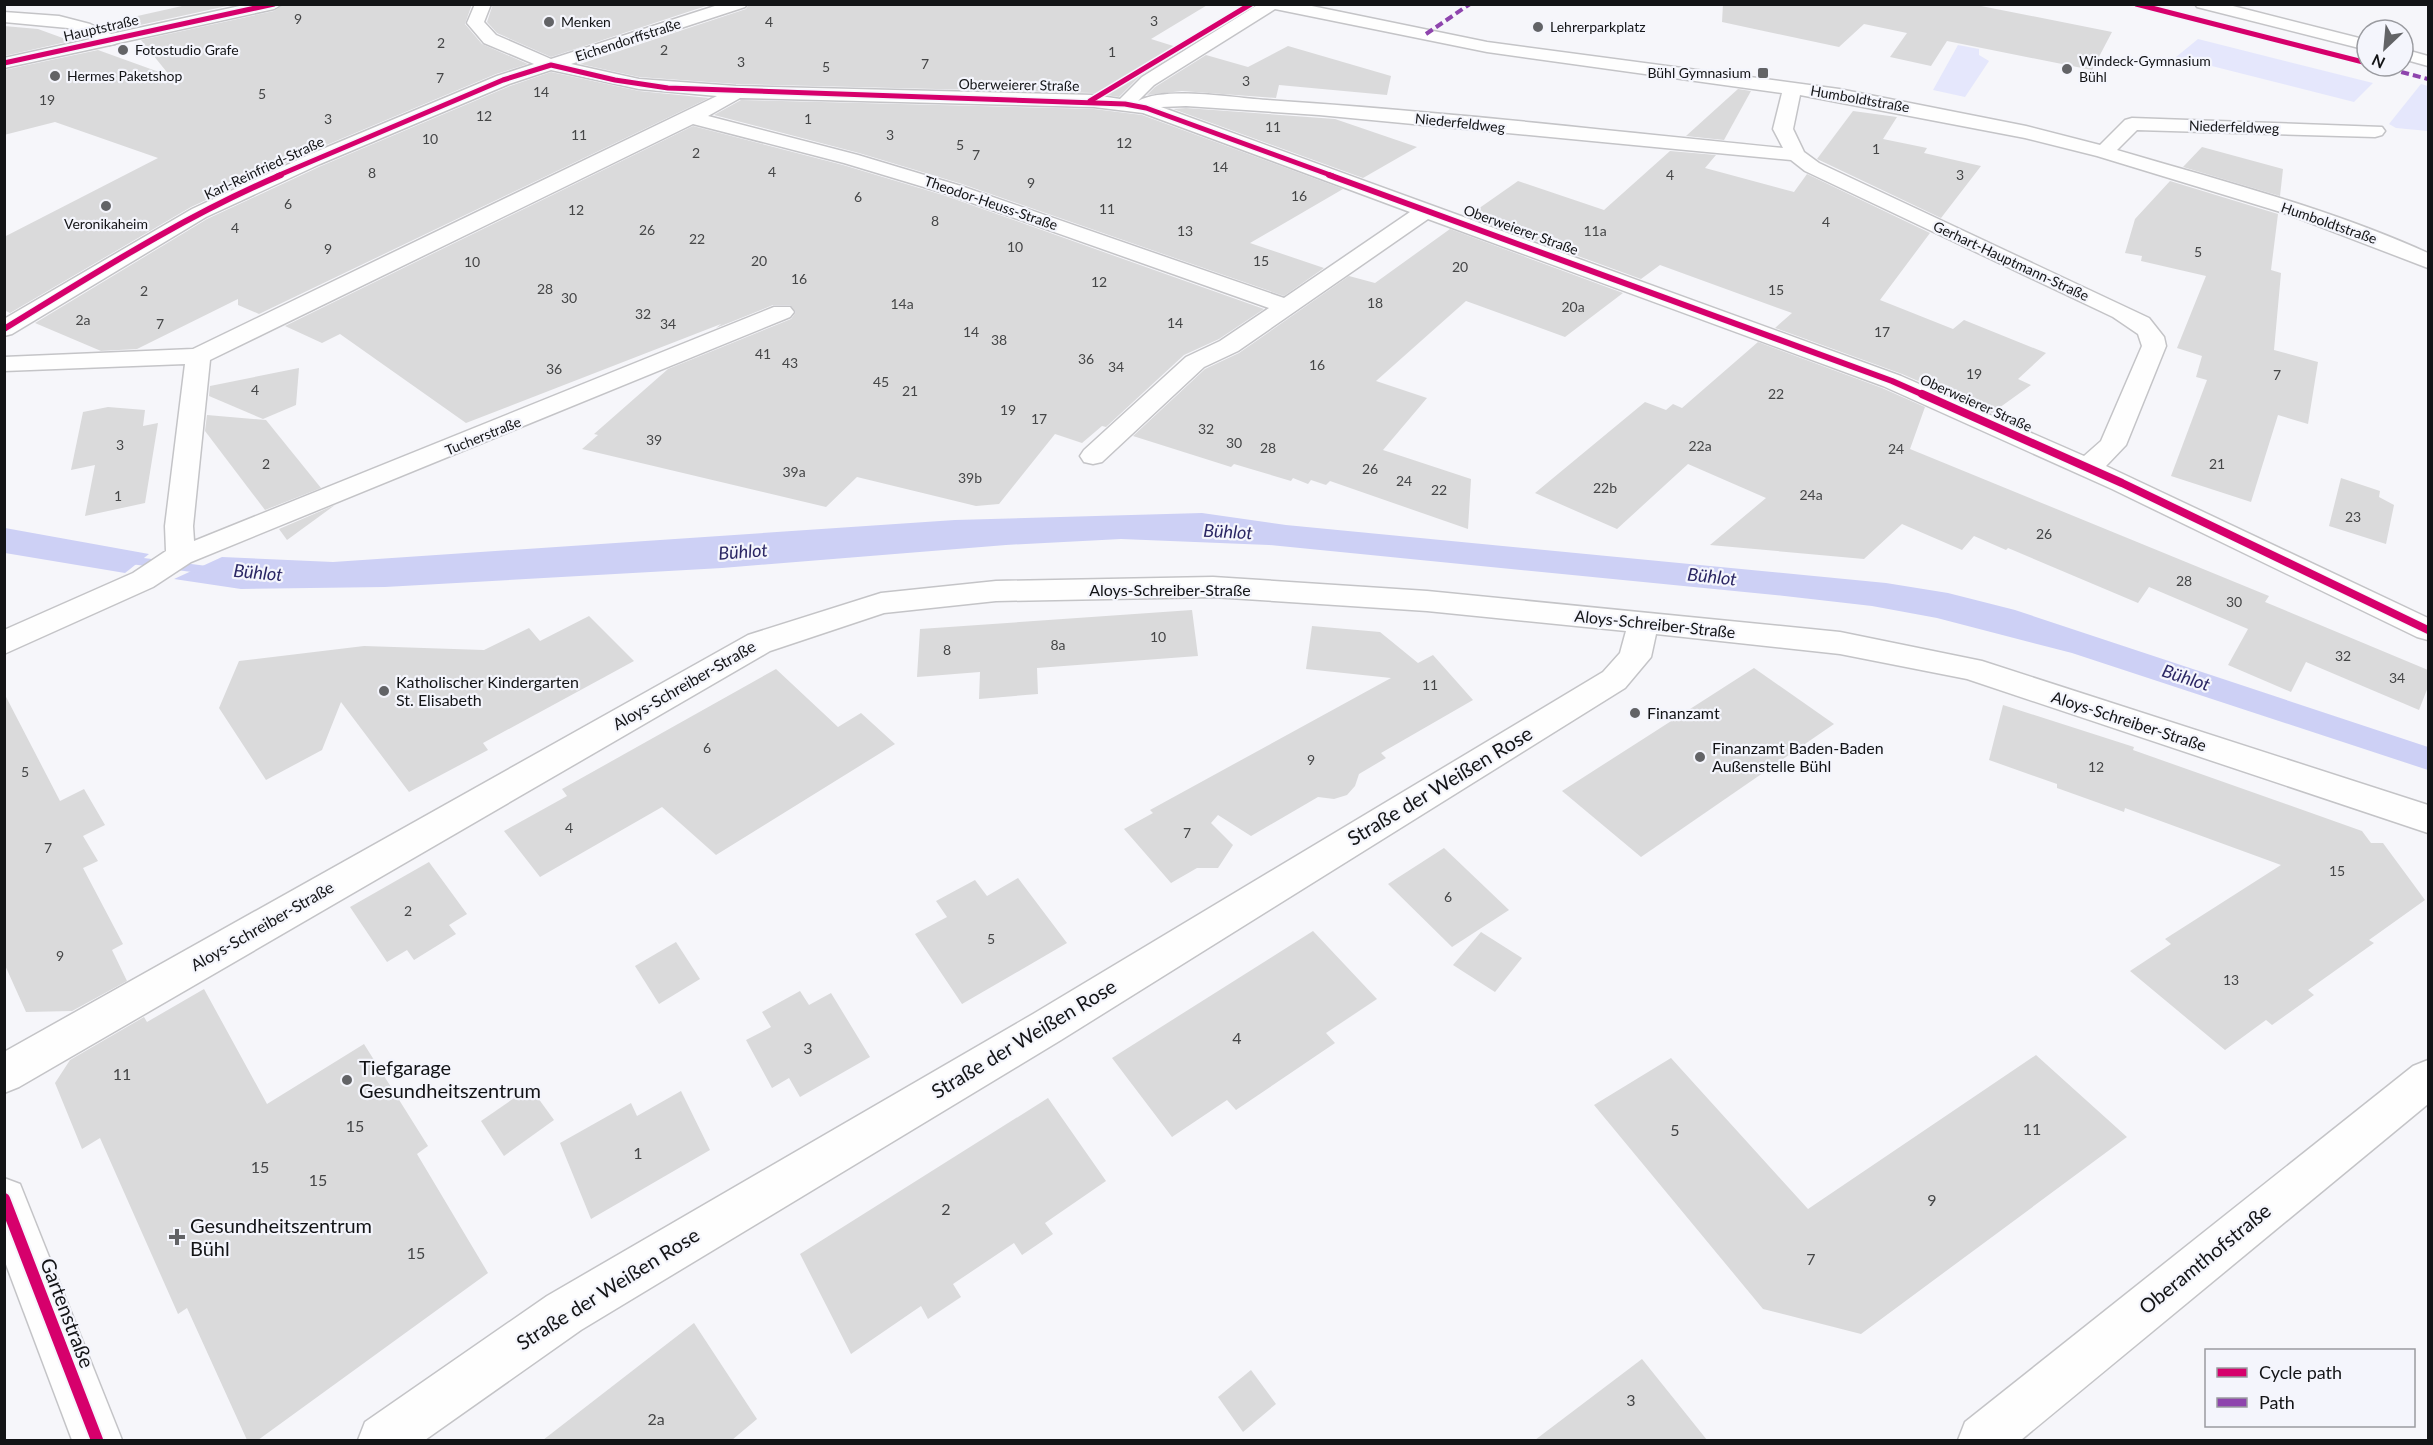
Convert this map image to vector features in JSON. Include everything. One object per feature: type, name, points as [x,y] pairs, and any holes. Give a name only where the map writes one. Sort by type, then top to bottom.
[{"type":"street","name":"Hauptstraße","points":[[4,63],[274,4]]},
{"type":"street","name":"Oberweierer Straße","points":[[483,4],[475,23],[490,39],[551,65],[639,84],[736,92],[1125,104],[1146,108],[1892,381],[2087,468],[2428,630]]},
{"type":"street","name":"Eichendorffstraße","points":[[551,65],[739,4]]},
{"type":"street","points":[[1125,104],[1148,81],[1273,4]]},
{"type":"street","name":"Humboldtstraße","points":[[1273,4],[1497,48],[1791,87],[1954,116],[2104,152],[2290,209],[2397,247],[2428,261]]},
{"type":"street","points":[[2203,4],[2355,42]]},
{"type":"street","points":[[4,17],[64,20],[88,28],[109,40]]},
{"type":"street","name":"Karl-Reinfried-Straße","points":[[4,329],[136,249],[250,188],[440,105],[551,65]]},
{"type":"street","points":[[1791,87],[1790,106],[1783,129],[1796,155]]},
{"type":"street","points":[[4,364],[198,356],[690,117],[736,92]]},
{"type":"street","name":"Niederfeldweg","points":[[1125,104],[1186,100],[1319,109],[1796,155]]},
{"type":"street","name":"Theodor-Heuss-Straße","points":[[690,117],[851,159],[954,190],[1286,306]]},
{"type":"street","name":"Niederfeldweg","points":[[2104,152],[2132,124],[2375,132]]},
{"type":"street","name":"Gerhart-Hauptmann-Straße","points":[[1796,155],[1836,181],[2094,299],[2148,329],[2154,339],[2154,346],[2113,445],[2087,468]]},
{"type":"street","points":[[1093,456],[1195,362],[1229,345],[1426,210]]},
{"type":"street","points":[[2397,247],[2428,239]]},
{"type":"street","name":"Tucherstraße","points":[[4,643],[143,580],[189,548],[782,312]]},
{"type":"street","points":[[189,548],[179,526],[198,356]]},
{"type":"street","name":"Aloys-Schreiber-Straße","points":[[4,1074],[759,643],[881,603],[996,591],[1213,587],[1427,601],[1840,643],[1971,669],[2428,819]]},
{"type":"street","name":"Straße der Weißen Rose","points":[[383,1440],[564,1313],[1047,1027],[1614,680],[1635,657],[1644,622]]},
{"type":"street","name":"Oberamthofstraße","points":[[1983,1440],[2428,1079]]},
{"type":"street","name":"Gartenstraße","points":[[4,1198],[97,1440]]},
{"type":"shaded area","points":[[2198,39],[2373,83],[2354,102],[2176,57]]},
{"type":"shaded area","points":[[1958,45],[1979,49],[1979,55],[1989,61],[1965,97],[1933,90]]},
{"type":"shaded area","points":[[2421,84],[2428,86],[2428,131],[2396,128],[2389,124]]},
{"type":"water","points":[[1202,513],[1286,525],[1886,583],[1948,593],[2015,610],[2428,747],[2428,770],[2072,653],[1937,618],[1872,606],[1775,595],[1269,545],[1121,539],[1006,545],[722,568],[385,587],[241,589],[174,579],[222,557],[333,562],[955,520]]},
{"type":"water","points":[[4,528],[149,554],[125,573],[5,553]]},
{"type":"building","points":[[191,4],[236,4],[131,27],[124,19]]},
{"type":"building","points":[[284,4],[472,4],[465,24],[482,44],[528,64],[496,74],[305,154],[191,207],[10,313],[4,310],[4,237],[158,158],[55,122],[4,135],[4,70],[98,50],[170,76],[141,40],[274,11]]},
{"type":"building","points":[[493,4],[712,4],[551,57],[497,33],[487,22]]},
{"type":"building","points":[[749,4],[1209,4],[1151,39],[1183,49],[1141,75],[1119,97],[1094,93],[736,84],[639,77],[580,64],[746,9]]},
{"type":"building","points":[[1723,4],[1971,4],[2112,32],[2092,70],[1947,41],[1931,66],[1890,57],[1907,33],[1864,24],[1839,47],[1722,22]]},
{"type":"building","points":[[4,26],[38,29],[71,41],[4,56]]},
{"type":"building","points":[[1288,46],[1391,76],[1387,95],[1279,85],[1276,98],[1182,91],[1147,95],[1155,87],[1206,55],[1248,67]]},
{"type":"building","points":[[551,72],[639,91],[709,98],[259,314],[238,305],[238,299],[137,349],[101,351],[35,323],[207,219],[321,166],[510,86]]},
{"type":"building","points":[[1738,89],[1751,91],[1724,140],[1686,136]]},
{"type":"building","points":[[741,100],[1094,109],[1142,115],[1343,189],[1250,243],[1324,268],[1284,296],[962,184],[859,153],[714,115]]},
{"type":"building","points":[[1173,109],[1335,119],[1417,147],[1363,178]]},
{"type":"building","points":[[1853,111],[1897,117],[1883,139],[1927,148],[1924,153],[1981,166],[1941,218],[1817,159]]},
{"type":"building","points":[[693,126],[843,165],[946,196],[1264,309],[1219,339],[1184,355],[1106,427],[1102,426],[1082,443],[1055,434],[999,504],[976,506],[857,477],[826,507],[582,449],[598,435],[594,434],[668,369],[791,319],[796,312],[790,305],[773,305],[466,423],[340,334],[322,343],[285,326]]},
{"type":"building","points":[[2202,147],[2283,169],[2280,196],[2183,167]]},
{"type":"building","points":[[1670,151],[1716,155],[1705,168],[1794,192],[1807,174],[1930,233],[1880,300],[1953,329],[1964,320],[2046,353],[2018,379],[2031,385],[1992,413],[1902,374],[1775,328],[1792,313],[1660,265],[1641,279],[1468,216],[1518,181],[1604,210]]},
{"type":"building","points":[[2170,181],[2278,214],[2271,270],[2281,273],[2274,350],[2318,362],[2308,424],[2278,415],[2251,502],[2171,476],[2207,380],[2196,377],[2202,356],[2177,348],[2206,276],[2141,261],[2142,256],[2125,253],[2135,219]]},
{"type":"building","points":[[1450,229],[1623,293],[1565,337],[1466,301],[1376,381],[1427,398],[1383,450],[1471,479],[1468,529],[1330,481],[1326,485],[1311,480],[1308,484],[1293,478],[1291,481],[1234,464],[1231,467],[1133,436],[1205,369],[1239,353],[1349,276],[1375,283]]},
{"type":"building","points":[[1758,342],[1882,388],[1925,407],[1910,449],[2269,596],[2265,602],[2428,670],[2428,687],[2419,710],[2306,662],[2291,692],[2228,665],[2248,629],[2149,587],[2138,603],[1974,536],[1962,550],[1902,524],[1864,559],[1710,545],[1766,498],[1688,464],[1617,529],[1535,493],[1645,402],[1666,410],[1673,404],[1682,408]]},
{"type":"building","points":[[299,368],[296,405],[263,419],[209,396],[210,386]]},
{"type":"building","points":[[108,407],[145,410],[143,426],[158,423],[145,503],[85,516],[95,465],[71,470],[83,412]]},
{"type":"building","points":[[207,415],[266,420],[321,488],[265,510],[205,431]]},
{"type":"building","points":[[2341,478],[2380,491],[2379,497],[2394,505],[2386,544],[2329,526]]},
{"type":"building","points":[[335,505],[287,540],[279,529]]},
{"type":"building","points":[[1192,610],[1198,656],[1037,668],[1038,694],[979,699],[980,672],[917,677],[920,629]]},
{"type":"building","points":[[589,616],[634,661],[483,743],[488,750],[409,792],[341,702],[322,750],[266,780],[219,708],[239,661],[364,646],[484,650],[529,628],[540,641]]},
{"type":"building","points":[[1312,626],[1380,632],[1418,663],[1433,655],[1473,700],[1381,753],[1386,758],[1359,774],[1355,786],[1347,795],[1334,799],[1318,797],[1251,836],[1218,815],[1211,823],[1233,845],[1218,868],[1197,868],[1171,883],[1124,829],[1153,813],[1150,810],[1391,678],[1306,669]]},
{"type":"building","name":"Finanzamt Baden-Baden Außenstelle Bühl","points":[[1754,668],[1834,724],[1641,857],[1562,791]]},
{"type":"building","points":[[776,669],[838,727],[861,713],[895,744],[716,855],[662,807],[540,877],[504,831],[567,796],[562,789]]},
{"type":"building","points":[[4,693],[60,801],[84,789],[105,825],[83,836],[98,861],[83,868],[123,944],[112,950],[127,981],[72,1011],[26,1012],[4,963]]},
{"type":"building","points":[[2003,705],[2134,747],[2133,750],[2362,831],[2371,843],[2383,843],[2425,900],[2369,940],[2374,943],[2308,990],[2314,995],[2272,1025],[2266,1020],[2225,1050],[2130,971],[2171,944],[2165,939],[2281,865],[2125,808],[2124,812],[2057,788],[2057,784],[1989,760]]},
{"type":"building","points":[[1444,848],[1509,910],[1452,947],[1388,884]]},
{"type":"building","points":[[429,862],[467,914],[449,925],[456,934],[414,960],[407,950],[387,962],[350,907]]},
{"type":"building","points":[[1018,878],[1067,943],[962,1004],[915,934],[947,917],[936,901],[975,880],[987,896]]},
{"type":"building","points":[[1313,931],[1377,999],[1326,1033],[1335,1043],[1236,1110],[1227,1100],[1172,1137],[1112,1058]]},
{"type":"building","points":[[1481,932],[1522,958],[1495,992],[1453,965]]},
{"type":"building","points":[[676,942],[700,979],[659,1004],[635,966]]},
{"type":"building","name":"Gesundheitszentrum Bühl","points":[[204,989],[267,1104],[364,1044],[428,1146],[417,1154],[488,1273],[258,1440],[247,1440],[187,1308],[178,1314],[100,1138],[82,1149],[55,1083],[70,1060],[144,1017],[147,1022]]},
{"type":"building","points":[[800,991],[809,1005],[831,993],[870,1057],[800,1097],[789,1078],[772,1088],[746,1040],[771,1027],[762,1012]]},
{"type":"building","points":[[2036,1055],[2127,1137],[1861,1334],[1763,1309],[1594,1105],[1671,1058],[1808,1209]]},
{"type":"building","points":[[530,1087],[554,1120],[504,1156],[481,1121]]},
{"type":"building","points":[[681,1091],[710,1150],[591,1219],[560,1143],[631,1103],[637,1116]]},
{"type":"building","points":[[1048,1098],[1106,1181],[1045,1223],[1053,1234],[1022,1255],[1014,1243],[953,1284],[961,1297],[928,1319],[921,1306],[851,1354],[800,1254]]},
{"type":"building","points":[[694,1323],[757,1419],[732,1440],[543,1440]]},
{"type":"building","points":[[1642,1359],[1707,1440],[1535,1440]]},
{"type":"building","points":[[1251,1370],[1276,1404],[1243,1432],[1218,1397]]},
{"type":"waterway","name":"Bühlot","points":[[120,559],[215,571]]},
{"type":"marked path","points":[[1426,34],[1470,4]]},
{"type":"marked path","points":[[2415,76],[2428,79]]},
{"type":"cycle path","points":[[4,63],[274,4]]},
{"type":"cycle path","points":[[1090,101],[1251,4]]},
{"type":"cycle path","points":[[2136,4],[2355,60]]},
{"type":"cycle path","points":[[4,329],[136,249],[250,188],[503,80],[551,65],[615,80],[668,88],[1125,104],[1146,108],[1892,381],[2122,483],[2428,630]]},
{"type":"cycle path","points":[[4,1199],[97,1440]]},
{"type":"place","name":"Menken","points":[[549,22]]},
{"type":"place","name":"Lehrerparkplatz","points":[[1538,27]]},
{"type":"place","name":"Fotostudio Grafe","points":[[123,50]]},
{"type":"place","name":"Windeck-Gymnasium Bühl","points":[[2067,69]]},
{"type":"place","name":"Bühl Gymnasium","points":[[1763,73]]},
{"type":"place","name":"Hermes Paketshop","points":[[55,76]]},
{"type":"place","name":"Veronikaheim","points":[[106,206]]},
{"type":"place","name":"Katholischer Kindergarten St. Elisabeth","points":[[384,691]]},
{"type":"place","name":"Finanzamt","points":[[1635,713]]},
{"type":"place","name":"Finanzamt Baden-Baden Außenstelle Bühl","points":[[1700,757]]},
{"type":"place","name":"Tiefgarage Gesundheitszentrum","points":[[347,1080]]},
{"type":"place","name":"Gesundheitszentrum Bühl","points":[[177,1237]]}]
